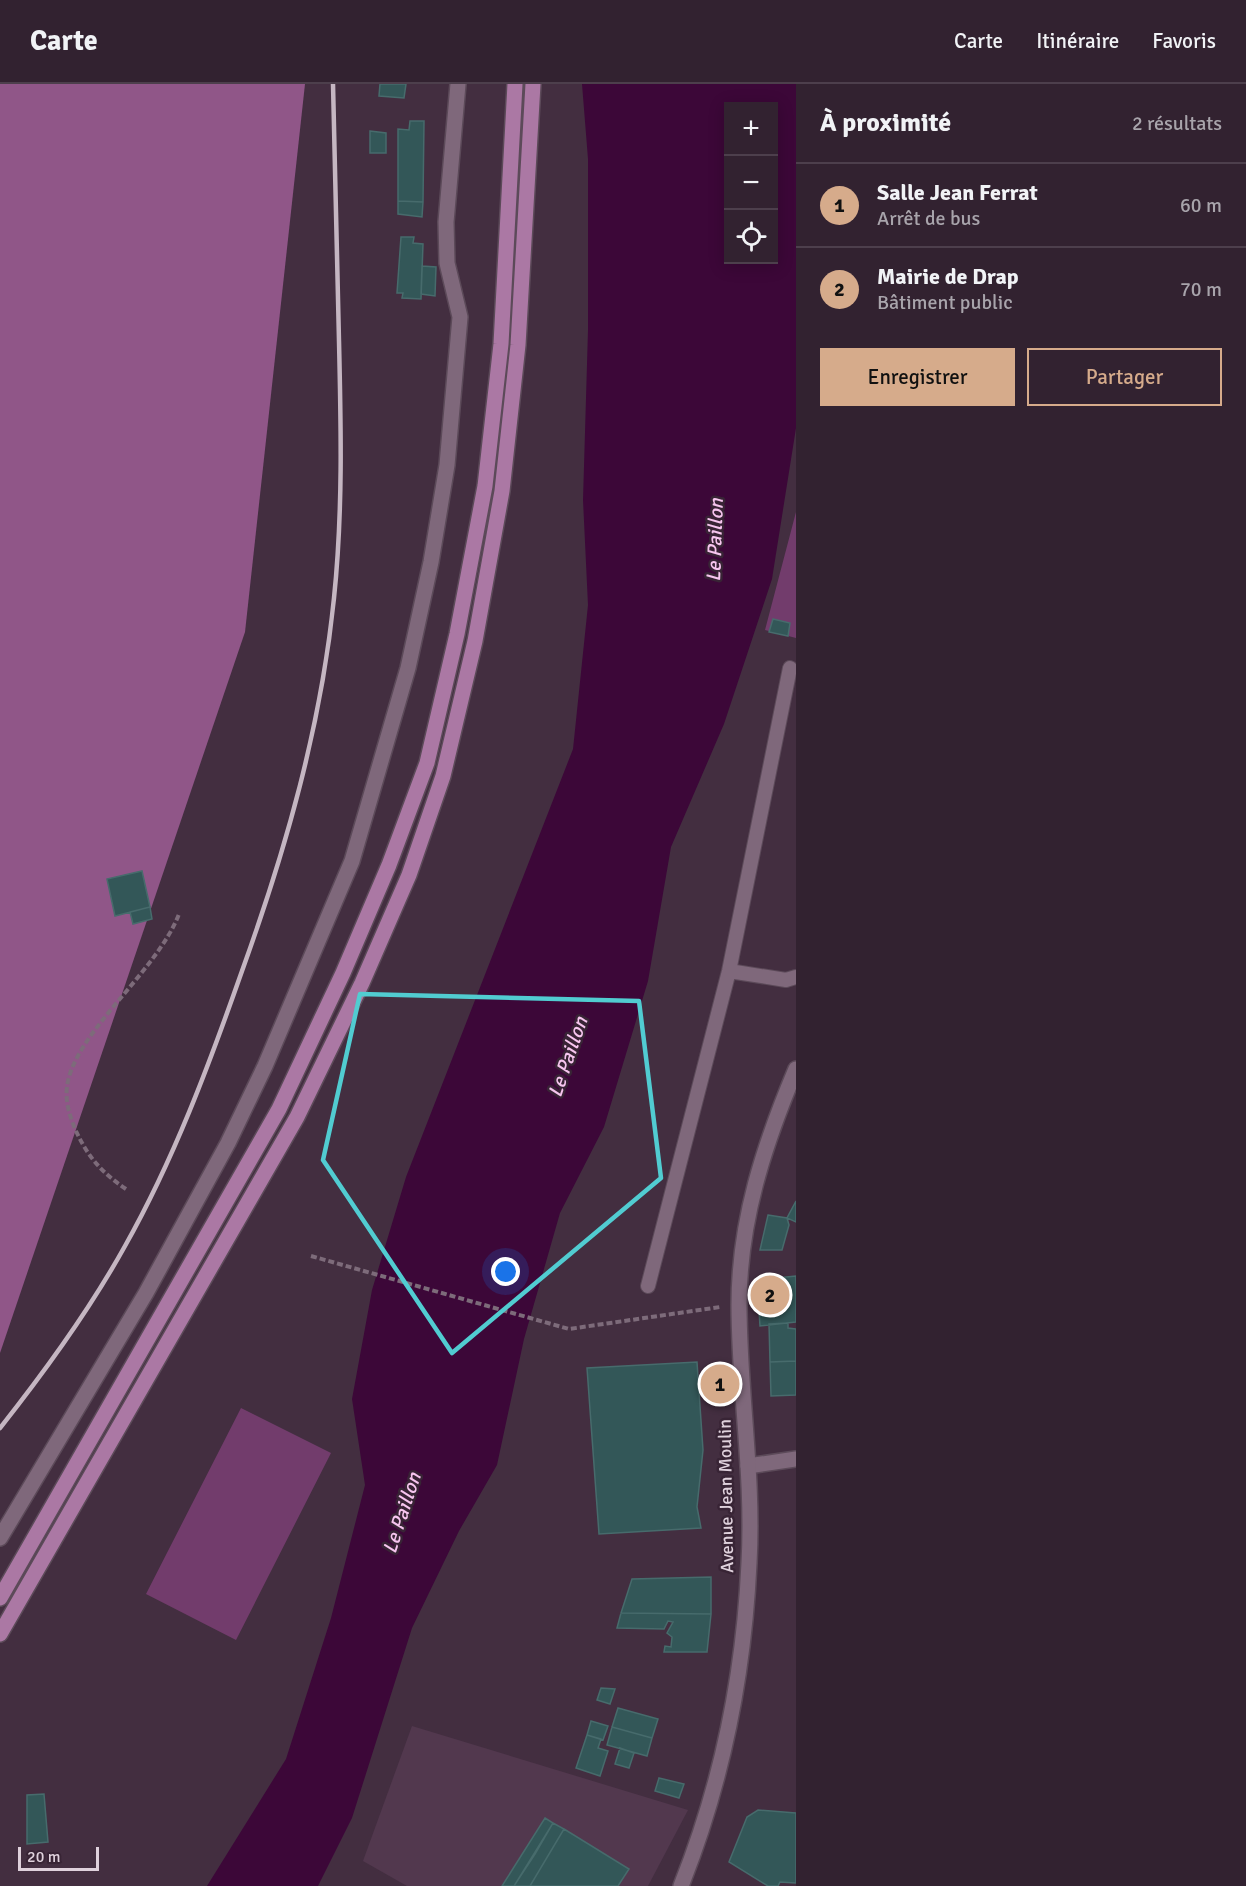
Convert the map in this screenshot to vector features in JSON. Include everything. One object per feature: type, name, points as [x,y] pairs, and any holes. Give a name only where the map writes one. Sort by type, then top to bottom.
[{"type":"main road","points":[[0,1598],[279,1109],[353,951],[390,865],[427,764],[457,634],[484,486],[501,344],[516,84]]},
{"type":"main road","points":[[0,1634],[297,1117],[362,983],[404,886],[439,787],[476,641],[502,491],[518,345],[533,84]]},
{"type":"street","points":[[0,1538],[146,1293],[228,1143],[265,1066],[352,861],[408,668],[431,562],[447,465],[460,317],[447,263],[446,222],[458,84]]},
{"type":"street","name":"Avenue Jean Moulin","points":[[681,1886],[708,1812],[731,1716],[742,1644],[750,1562],[748,1466],[739,1305],[744,1239],[762,1153],[796,1069]]},
{"type":"street","points":[[748,1466],[796,1459]]},
{"type":"lane","points":[[648,1286],[729,971],[790,669]]},
{"type":"lane","points":[[729,971],[786,980],[796,977]]},
{"type":"path","points":[[126,1189],[96,1166],[86,1152],[66,1103],[67,1085],[78,1054],[155,958],[179,915]]},
{"type":"path","points":[[311,1256],[569,1329],[739,1305]]},
{"type":"highlighted area","points":[[360,994],[639,1001],[661,1178],[452,1353],[323,1160]]},
{"type":"shaded area","points":[[0,84],[305,84],[245,632],[0,1353]]},
{"type":"shaded area","points":[[796,512],[796,638],[765,630]]},
{"type":"shaded area","points":[[241,1408],[331,1453],[236,1640],[146,1594]]},
{"type":"shaded area","points":[[412,1726],[688,1810],[648,1886],[407,1886],[363,1861]]},
{"type":"water","name":"Le Paillon","points":[[582,84],[796,84],[796,428],[772,579],[724,724],[671,847],[648,981],[604,1127],[560,1213],[524,1339],[497,1465],[459,1531],[412,1628],[352,1818],[318,1886],[207,1886],[286,1759],[331,1618],[365,1485],[352,1399],[372,1290],[406,1177],[573,749],[588,605],[583,500],[588,330],[588,159]]},
{"type":"building","points":[[380,84],[406,84],[404,98],[379,96]]},
{"type":"building","points":[[410,121],[424,121],[423,202],[398,201],[398,129],[409,130]]},
{"type":"building","points":[[370,131],[386,133],[386,153],[370,153]]},
{"type":"building","points":[[398,201],[423,202],[422,217],[398,214]]},
{"type":"building","points":[[401,237],[414,237],[413,243],[423,244],[421,299],[402,298],[403,293],[397,293]]},
{"type":"building","points":[[422,266],[436,267],[435,296],[421,294]]},
{"type":"building","points":[[773,619],[790,623],[788,636],[769,632]]},
{"type":"building","points":[[142,871],[150,907],[115,916],[107,879]]},
{"type":"building","points":[[150,907],[152,919],[133,924],[130,912]]},
{"type":"building","points":[[796,1201],[796,1222],[787,1218]]},
{"type":"building","points":[[768,1215],[787,1218],[789,1225],[782,1250],[760,1250]]},
{"type":"building","points":[[796,1276],[796,1322],[760,1326],[757,1280]]},
{"type":"building","points":[[788,1323],[788,1328],[796,1329],[796,1361],[770,1362],[769,1324]]},
{"type":"building","points":[[796,1361],[796,1395],[771,1396],[770,1362]]},
{"type":"building","points":[[697,1362],[703,1450],[697,1507],[701,1528],[599,1534],[587,1368]]},
{"type":"building","points":[[711,1577],[711,1614],[621,1613],[632,1579]]},
{"type":"building","points":[[621,1613],[711,1614],[707,1652],[664,1652],[665,1646],[671,1647],[672,1637],[667,1633],[673,1622],[668,1621],[664,1629],[617,1628]]},
{"type":"building","points":[[601,1688],[615,1689],[610,1704],[597,1700]]},
{"type":"building","points":[[618,1708],[658,1719],[652,1738],[612,1727]]},
{"type":"building","points":[[591,1721],[608,1726],[603,1740],[587,1735]]},
{"type":"building","points":[[612,1727],[652,1738],[647,1756],[607,1745]]},
{"type":"building","points":[[587,1735],[601,1739],[598,1748],[608,1751],[600,1776],[576,1768]]},
{"type":"building","points":[[620,1748],[634,1753],[629,1768],[615,1764]]},
{"type":"building","points":[[659,1778],[684,1784],[679,1798],[655,1791]]},
{"type":"building","points":[[44,1794],[48,1842],[27,1844],[27,1795]]},
{"type":"building","points":[[758,1810],[796,1813],[796,1883],[780,1882],[778,1886],[768,1886],[729,1862],[747,1817]]},
{"type":"building","points":[[545,1818],[553,1823],[535,1854],[514,1886],[502,1886]]},
{"type":"building","points":[[553,1823],[564,1829],[530,1886],[514,1886]]},
{"type":"building","points":[[564,1829],[629,1869],[618,1886],[530,1886]]},
{"type":"railway","points":[[0,1428],[50,1362],[97,1294],[143,1213],[175,1146],[230,1006],[273,879],[300,787],[328,646],[339,534],[341,469],[333,84]]},
{"type":"place","name":"Mairie de Drap","points":[[770,1295]]},
{"type":"place","name":"Salle Jean Ferrat","points":[[720,1384]]}]
